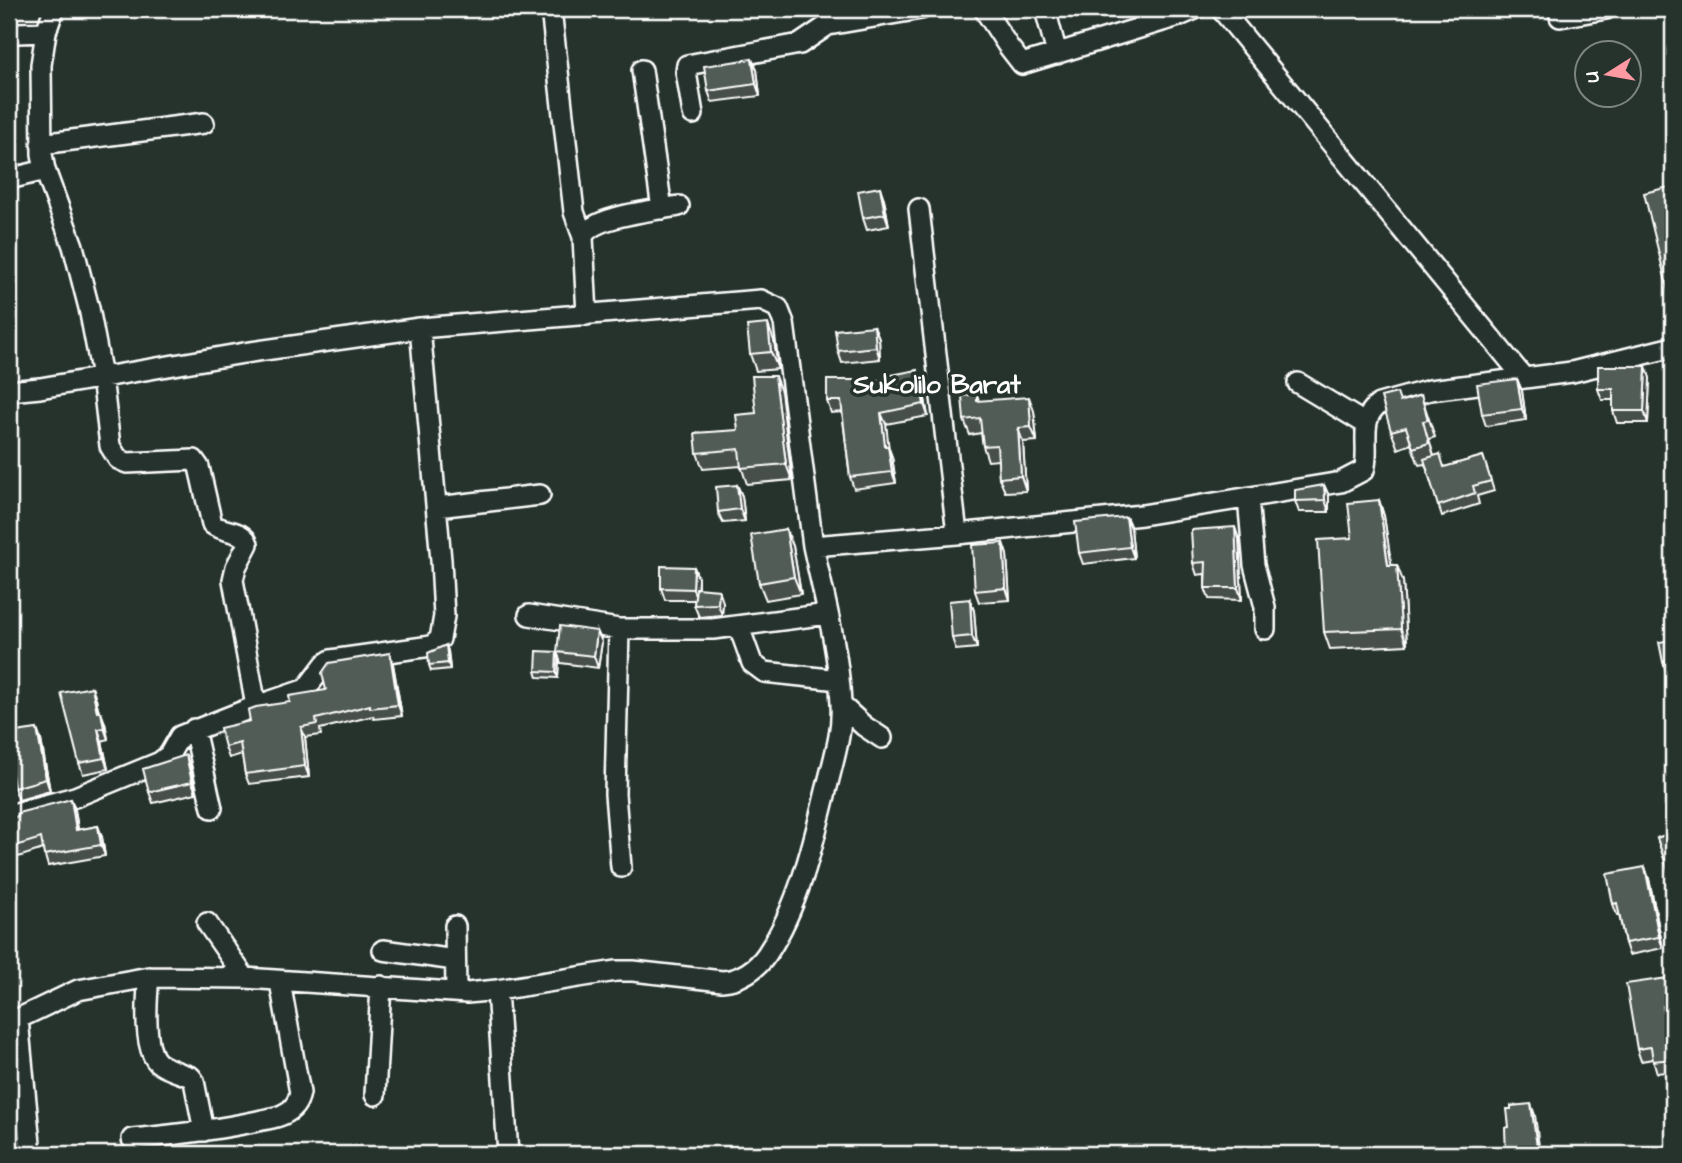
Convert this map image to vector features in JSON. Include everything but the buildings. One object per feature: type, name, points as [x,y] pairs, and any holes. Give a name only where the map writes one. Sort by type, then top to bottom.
[{"type":"street","points":[[54,9],[40,65],[41,145],[45,170],[82,278],[102,376],[110,446],[118,459],[134,464],[194,460],[199,467],[212,524],[247,538],[248,544],[234,570],[233,580],[256,706]]},
{"type":"street","points":[[551,9],[574,212],[583,237],[587,315]]},
{"type":"street","points":[[693,114],[687,65],[800,44],[828,25],[921,9]]},
{"type":"street","points":[[984,9],[1020,62],[1057,54],[1195,9]]},
{"type":"street","points":[[1045,9],[1057,54]]},
{"type":"street","points":[[1221,9],[1524,378]]},
{"type":"street","points":[[1560,17],[1606,9]]},
{"type":"street","points":[[17,33],[46,33]]},
{"type":"street","points":[[583,237],[586,229],[609,219],[670,208],[642,69]]},
{"type":"street","points":[[41,145],[204,123]]},
{"type":"street","points":[[9,180],[45,170]]},
{"type":"street","points":[[919,209],[957,534]]},
{"type":"street","points":[[9,391],[420,328],[761,300],[778,308],[784,323],[813,546],[828,614],[842,706],[832,766],[804,872],[783,925],[766,955],[749,972],[735,979],[722,981],[633,971],[603,972],[497,990],[456,992],[246,978],[149,977],[88,987],[13,1021],[31,1154]]},
{"type":"street","points":[[9,815],[75,797],[160,762],[169,755],[176,740],[194,729],[306,689],[331,660],[431,646],[437,642],[442,630],[443,616],[437,507],[420,328]]},
{"type":"street","points":[[813,546],[1142,515],[1341,482],[1360,473],[1366,462],[1366,424],[1374,407],[1379,404],[1430,390],[1573,372],[1673,347]]},
{"type":"street","points":[[1298,383],[1366,424]]},
{"type":"street","points":[[437,507],[540,495]]},
{"type":"street","points":[[1248,498],[1254,565],[1265,607],[1265,629]]},
{"type":"street","points":[[529,615],[619,629],[739,627],[828,614]]},
{"type":"street","points":[[739,627],[752,663],[764,672],[839,680]]},
{"type":"street","points":[[619,629],[615,794],[621,867]]},
{"type":"street","points":[[842,706],[882,738]]},
{"type":"street","points":[[194,729],[212,808]]},
{"type":"street","points":[[207,923],[246,978]]},
{"type":"street","points":[[455,926],[456,992]]},
{"type":"street","points":[[383,950],[455,960]]},
{"type":"street","points":[[149,977],[147,1026],[153,1054],[160,1064],[191,1077],[194,1081],[204,1131]]},
{"type":"street","points":[[132,1139],[204,1131],[284,1115],[297,1103],[300,1093],[281,982]]},
{"type":"street","points":[[375,1095],[381,986]]},
{"type":"street","points":[[497,990],[508,1154]]},
{"type":"district","name":"Sukolilo Barat","points":[[937,385]]}]
